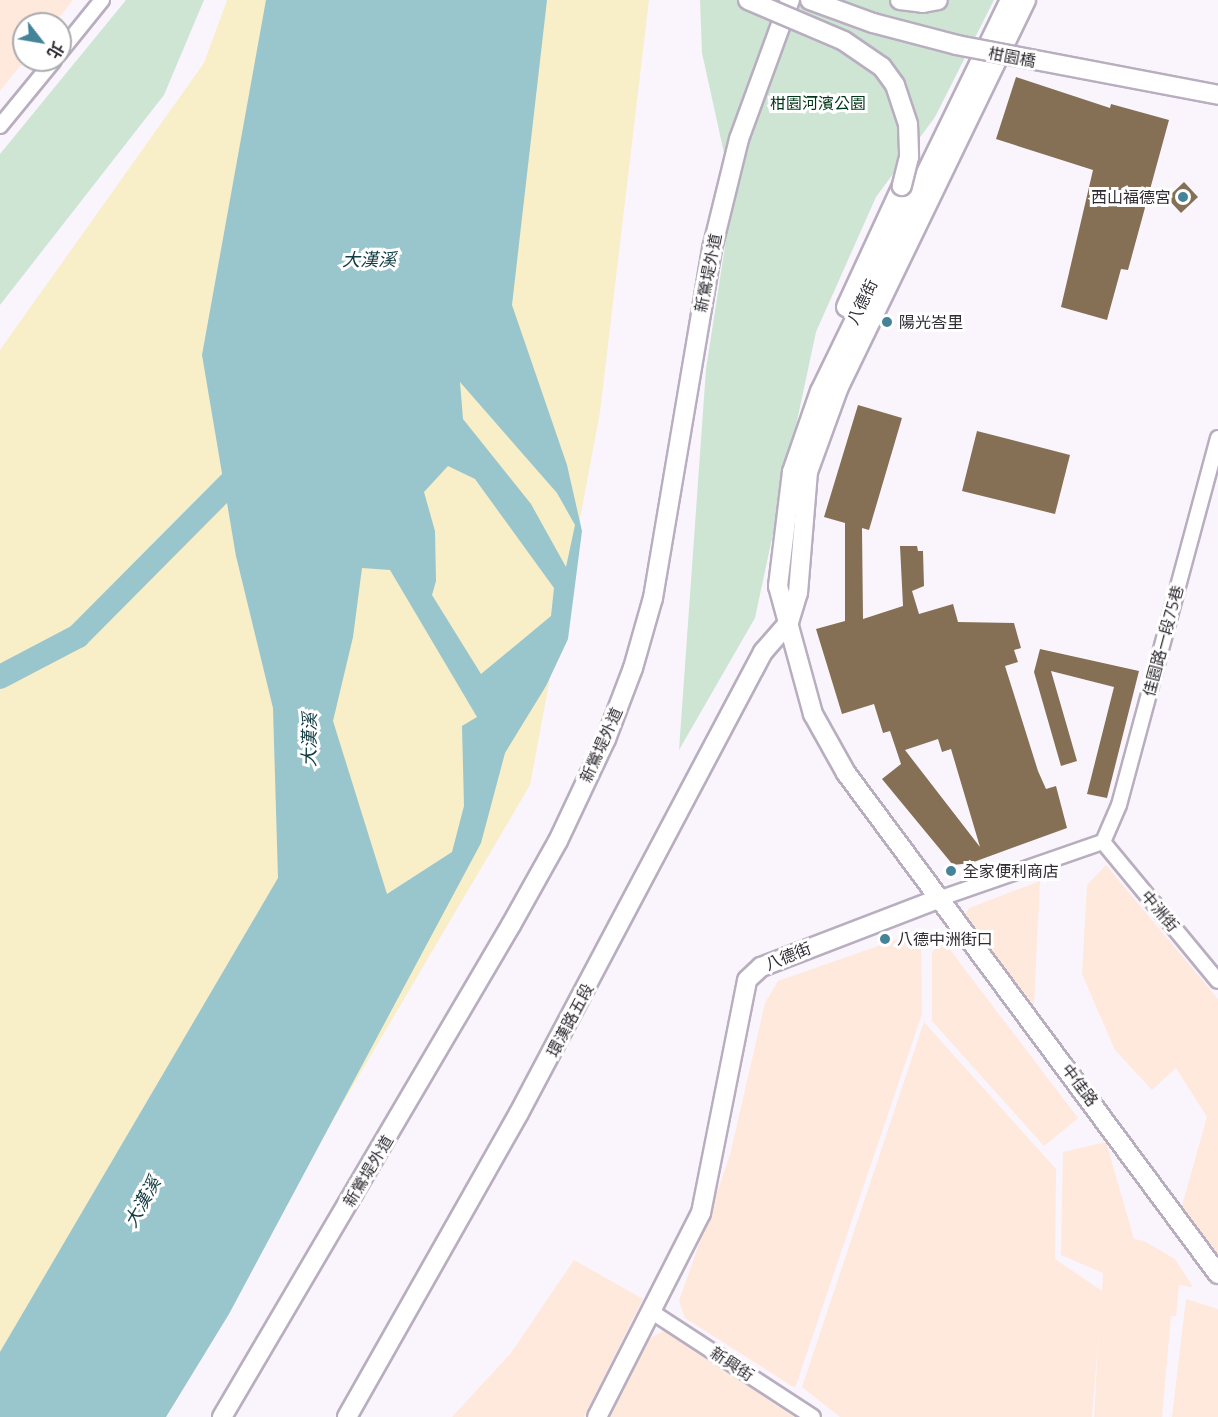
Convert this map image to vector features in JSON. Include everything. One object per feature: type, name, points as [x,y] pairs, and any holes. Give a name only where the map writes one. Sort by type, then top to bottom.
[{"type":"street","points":[[72,37],[102,0]]},
{"type":"street","points":[[748,0],[844,41],[882,67],[895,85],[908,124],[909,157],[902,186],[819,364],[799,418],[792,472]]},
{"type":"street","name":"新鶯堤外道","points":[[222,1417],[506,934],[558,841],[606,740],[633,668],[653,598],[712,249],[731,172],[790,0]]},
{"type":"street","name":"柑園橋","points":[[810,0],[873,23],[957,45],[1218,95]]},
{"type":"street","points":[[900,0],[923,3],[938,0]]},
{"type":"street","name":"八德街","points":[[597,1417],[701,1213],[747,980],[761,967],[938,899],[846,773],[813,714],[778,586],[792,472],[820,391],[1010,0]]},
{"type":"street","name":"八德街","points":[[789,622],[798,593],[808,472],[839,387],[1026,0]]},
{"type":"street","points":[[0,126],[44,72]]},
{"type":"street","name":"佳園路一段75巷","points":[[1103,842],[1119,805],[1218,438]]},
{"type":"street","name":"環漢路五段","points":[[347,1417],[519,1113],[763,652],[789,622]]},
{"type":"street","points":[[938,899],[1103,842]]},
{"type":"street","name":"中洲街","points":[[1103,842],[1218,981]]},
{"type":"street","name":"中佳路","points":[[938,899],[1218,1274]]},
{"type":"street","name":"新興街","points":[[652,1312],[813,1417]]},
{"type":"shaded area","points":[[0,0],[73,0],[64,12],[12,12],[12,72],[15,72],[0,91]]},
{"type":"shaded area","points":[[1106,865],[1218,999],[1218,1264],[1178,1220],[1207,1117],[1176,1068],[1152,1090],[1115,1050],[1082,974],[1087,885]]},
{"type":"shaded area","points":[[1040,881],[1034,1005],[962,920],[969,908]]},
{"type":"shaded area","points":[[921,931],[922,1014],[795,1388],[685,1318],[679,1301],[730,1155],[765,1003],[778,981]]},
{"type":"shaded area","points":[[941,938],[1078,1118],[1044,1146],[932,1021],[932,953]]},
{"type":"shaded area","points":[[924,1022],[1056,1169],[1055,1259],[1102,1291],[1103,1273],[1061,1255],[1063,1152],[1106,1142],[1134,1239],[1144,1241],[1175,1259],[1193,1287],[1179,1285],[1176,1316],[1171,1316],[1162,1417],[1094,1417],[1099,1329],[1092,1417],[840,1417],[802,1387]]},
{"type":"shaded area","points":[[574,1260],[643,1299],[584,1417],[452,1417],[511,1353]]},
{"type":"shaded area","points":[[1186,1299],[1218,1309],[1218,1417],[1172,1417]]},
{"type":"shaded area","points":[[666,1330],[794,1417],[610,1417],[650,1338]]},
{"type":"green space","points":[[126,0],[204,0],[164,95],[0,305],[0,154],[67,72],[72,72],[72,66]]},
{"type":"green space","name":"柑園河濱公園","points":[[700,0],[994,0],[935,117],[876,197],[816,332],[755,618],[679,750],[706,369],[733,194],[702,53]]},
{"type":"sand","points":[[227,0],[649,0],[600,412],[530,785],[158,1417],[0,1417],[0,350],[204,63]]},
{"type":"water","name":"大漢溪","points":[[266,0],[547,0],[512,305],[567,465],[582,531],[568,639],[546,686],[505,753],[481,843],[229,1314],[166,1417],[0,1417],[0,1352],[278,878],[273,708],[236,556],[202,355]],"holes":[[[460,382],[557,493],[575,525],[566,567],[531,504],[463,419]],[[448,466],[475,479],[554,588],[551,616],[481,674],[432,595],[436,581],[435,531],[424,492]],[[362,568],[390,570],[477,717],[462,726],[464,806],[452,852],[387,894],[333,721],[353,637]]]},
{"type":"building","points":[[1016,77],[1110,108],[1111,104],[1169,120],[1128,270],[1121,269],[1107,320],[1061,307],[1093,170],[996,139]]},
{"type":"building","name":"西山福德宮","points":[[1184,182],[1198,197],[1181,213],[1167,198]]},
{"type":"building","points":[[858,405],[902,418],[869,530],[862,528],[863,619],[903,606],[900,546],[917,546],[918,551],[923,551],[924,586],[912,591],[919,614],[953,604],[958,622],[1014,623],[1021,648],[1014,650],[1018,662],[1005,666],[1038,771],[1046,789],[1056,786],[1067,828],[971,863],[953,865],[882,779],[901,764],[890,731],[883,733],[874,704],[842,714],[816,629],[845,621],[845,523],[824,517]],"holes":[[[938,739],[942,752],[951,749],[980,847],[905,750]]]},
{"type":"building","points":[[977,431],[1070,455],[1055,514],[962,491]]},
{"type":"building","points":[[1040,649],[1139,671],[1107,798],[1087,794],[1114,687],[1051,671],[1077,761],[1061,766],[1034,672]]},
{"type":"waterway","points":[[0,677],[78,636],[246,467]]},
{"type":"place","name":"西山福德宮","points":[[1183,197]]},
{"type":"place","name":"陽光峇里","points":[[887,322]]},
{"type":"place","name":"全家便利商店","points":[[951,871]]},
{"type":"place","name":"八德中洲街口","points":[[885,939]]}]
